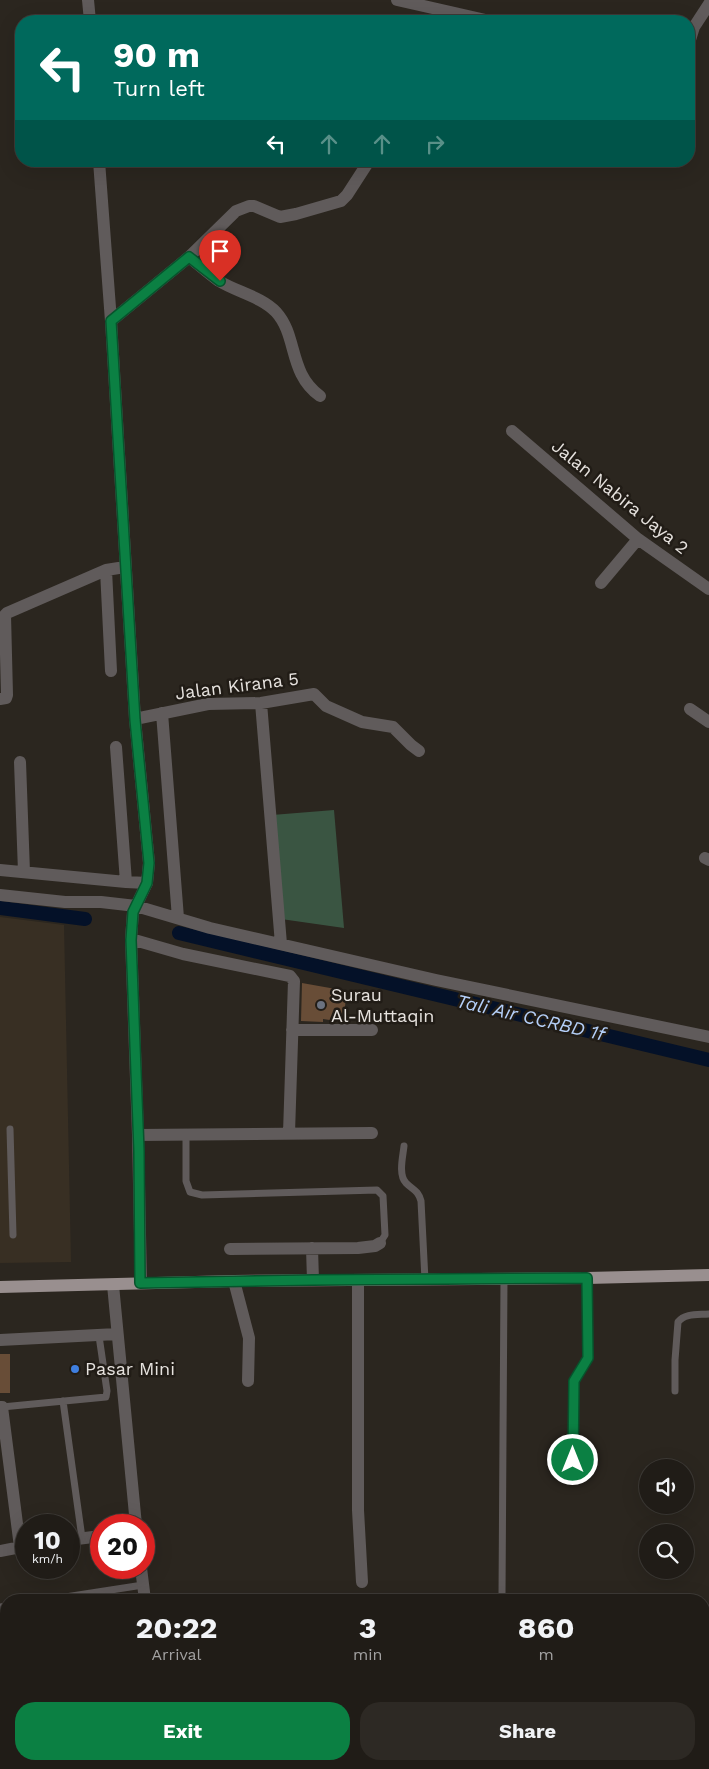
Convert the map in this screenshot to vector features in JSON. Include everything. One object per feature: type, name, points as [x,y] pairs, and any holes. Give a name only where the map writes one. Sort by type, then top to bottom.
[{"type":"main road","points":[[0,1287],[234,1281],[587,1278],[709,1274]]},
{"type":"street","points":[[88,0],[89,15]]},
{"type":"street","points":[[397,0],[463,15]]},
{"type":"street","points":[[695,25],[709,4]]},
{"type":"street","points":[[99,167],[111,321],[135,720],[149,863],[147,883],[133,912],[131,940],[138,1135],[140,1283]]},
{"type":"street","points":[[111,321],[189,257],[236,211],[241,208],[254,206],[280,217],[342,200],[365,167]]},
{"type":"street","points":[[189,257],[220,281],[263,302],[275,311],[283,323],[296,362],[306,384],[320,396]]},
{"type":"street","name":"Jalan Nabira Jaya 2","points":[[512,431],[638,539],[709,589]]},
{"type":"street","points":[[601,583],[638,539]]},
{"type":"street","points":[[3,698],[7,695],[6,613],[106,570],[125,567]]},
{"type":"street","points":[[106,570],[111,671]]},
{"type":"street","name":"Jalan Kirana 5","points":[[135,720],[208,704],[261,703],[314,694],[326,706],[362,722],[392,727],[406,742],[419,751]]},
{"type":"street","points":[[261,703],[281,944]]},
{"type":"street","points":[[690,709],[709,722]]},
{"type":"street","points":[[162,713],[178,918]]},
{"type":"street","points":[[116,747],[126,882]]},
{"type":"street","points":[[20,762],[24,872]]},
{"type":"street","points":[[0,870],[147,883]]},
{"type":"street","points":[[0,895],[65,902],[101,902],[136,906],[210,928],[436,980],[709,1037]]},
{"type":"street","points":[[131,940],[183,954],[290,976],[294,981],[289,1133]]},
{"type":"street","points":[[292,1030],[372,1030]]},
{"type":"street","points":[[138,1135],[372,1133]]},
{"type":"street","points":[[230,1249],[368,1247],[380,1243]]},
{"type":"street","points":[[312,1248],[313,1280]]},
{"type":"street","points":[[358,1280],[358,1510],[362,1582]]},
{"type":"street","points":[[234,1281],[249,1338],[248,1380]]},
{"type":"street","points":[[112,1285],[135,1514]]},
{"type":"street","points":[[0,1340],[117,1334]]},
{"type":"street","points":[[1,1407],[18,1514]]},
{"type":"street","points":[[0,1551],[15,1548]]},
{"type":"street","points":[[142,1579],[144,1594]]},
{"type":"lane","points":[[10,1129],[13,1235]]},
{"type":"lane","points":[[186,1134],[186,1181],[190,1192],[202,1195],[377,1190],[383,1196],[385,1235],[380,1243]]},
{"type":"lane","points":[[404,1146],[402,1173],[404,1181],[416,1190],[421,1201],[424,1280]]},
{"type":"lane","points":[[573,1476],[574,1381],[577,1374],[586,1364],[589,1349],[587,1278]]},
{"type":"lane","points":[[502,1594],[504,1279]]},
{"type":"lane","points":[[675,1391],[674,1360],[678,1322],[682,1317],[709,1314]]},
{"type":"lane","points":[[1,1407],[106,1397],[107,1391],[99,1336]]},
{"type":"lane","points":[[63,1401],[73,1514]]},
{"type":"lane","points":[[85,1594],[143,1585]]},
{"type":"shaded area","points":[[0,917],[64,925],[71,1262],[0,1263]]},
{"type":"green space","points":[[334,810],[344,928],[281,919],[272,815]]},
{"type":"building","name":"Surau Al-Muttaqin","points":[[302,983],[347,991],[343,1022],[323,1019],[323,1022],[301,1021]]},
{"type":"building","points":[[0,1354],[10,1354],[10,1393],[0,1393]]},
{"type":"waterway","name":"Tali Air CCRBD 1f","points":[[0,908],[85,919]]},
{"type":"waterway","name":"Tali Air CCRBD 1f","points":[[179,933],[709,1060]]},
{"type":"place","name":"Surau Al-Muttaqin","points":[[321,1005]]},
{"type":"place","name":"Pasar Mini","points":[[75,1369]]},
{"type":"route","points":[[220,281],[189,257],[111,321],[135,720],[149,863],[147,883],[133,912],[131,940],[139,1151],[140,1283],[587,1278],[589,1349],[586,1364],[577,1374],[574,1381],[573,1460]]}]
